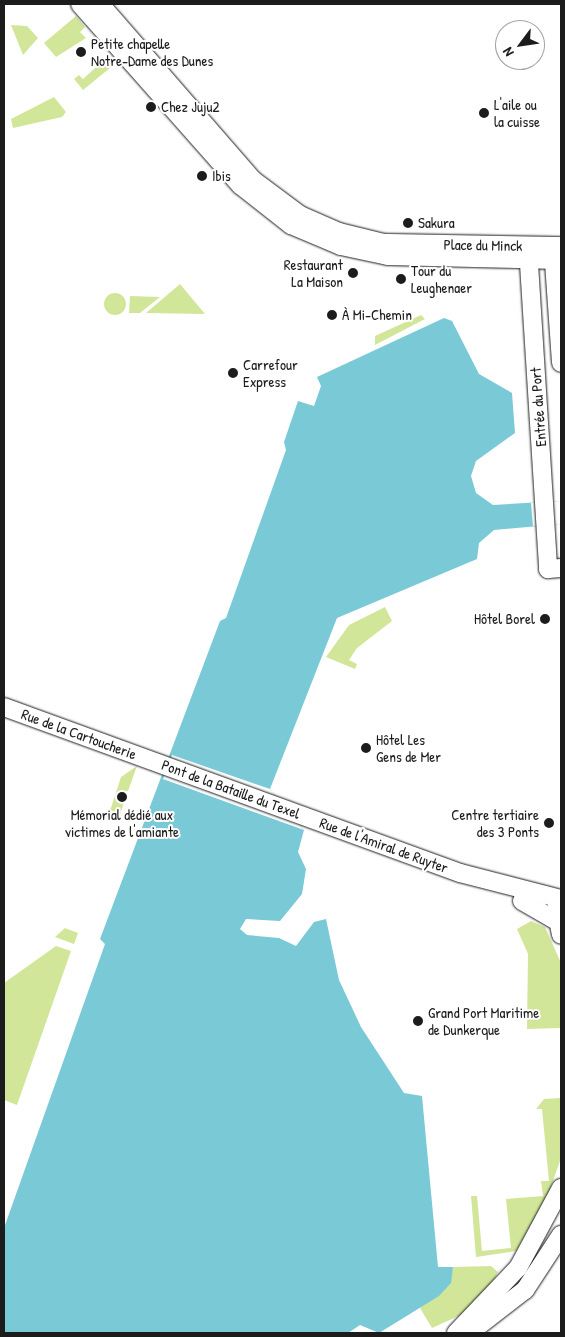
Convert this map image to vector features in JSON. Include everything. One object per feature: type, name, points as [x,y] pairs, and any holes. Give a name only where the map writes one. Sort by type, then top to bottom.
[{"type":"main road","points":[[80,4],[264,206],[332,242],[406,250]]},
{"type":"main road","points":[[100,4],[265,191],[300,215],[339,232],[406,250]]},
{"type":"main road","name":"Place du Minck","points":[[406,250],[557,253]]},
{"type":"main road","name":"Entrée du Port","points":[[528,252],[545,530],[558,572]]},
{"type":"main road","name":"Entrée du Port","points":[[557,253],[561,363]]},
{"type":"main road","name":"Rue de la Cartoucherie","points":[[4,707],[154,761]]},
{"type":"main road","name":"Pont de la Bataille du Texel","points":[[154,761],[308,818]]},
{"type":"main road","name":"Rue de l'Amiral de Ruyter","points":[[308,818],[460,873],[539,907],[559,928]]},
{"type":"main road","name":"Rue de l'Amiral de Ruyter","points":[[460,873],[561,899]]},
{"type":"main road","points":[[559,928],[561,899]]},
{"type":"main road","points":[[456,1333],[509,1279],[546,1223],[561,1188]]},
{"type":"main road","points":[[468,1333],[525,1290],[561,1236]]},
{"type":"green space","points":[[76,16],[85,27],[80,32],[86,38],[56,57],[44,43]]},
{"type":"green space","points":[[11,25],[27,26],[38,38],[23,55]]},
{"type":"green space","points":[[103,61],[110,68],[83,90],[74,79],[79,75],[83,79]]},
{"type":"green space","points":[[54,97],[66,112],[62,117],[13,128],[11,119]]},
{"type":"green space","points":[[180,284],[205,314],[146,313]]},
{"type":"green space","points":[[115,293],[123,296],[126,304],[123,312],[115,315],[107,312],[104,304],[107,296]]},
{"type":"green space","points":[[130,296],[160,297],[140,313],[129,313]]},
{"type":"green space","points":[[421,315],[425,319],[375,345],[375,336]]},
{"type":"green space","points":[[385,607],[392,621],[357,648],[349,660],[357,664],[355,669],[326,657],[349,625]]},
{"type":"green space","points":[[137,766],[128,791],[118,793],[116,799],[124,802],[120,815],[110,811],[121,777]]},
{"type":"green space","points":[[531,921],[545,927],[561,963],[561,1028],[527,1029],[528,954],[517,929]]},
{"type":"green space","points":[[65,928],[78,933],[74,944],[55,937]]},
{"type":"green space","points":[[56,946],[71,951],[17,1105],[4,1100],[4,983]]},
{"type":"green space","points":[[561,1098],[561,1158],[548,1195],[516,1251],[476,1257],[471,1196],[477,1196],[482,1251],[511,1248],[506,1199],[543,1196],[541,1181],[549,1181],[542,1109],[536,1109],[544,1099]]},
{"type":"green space","points":[[491,1266],[498,1272],[489,1289],[465,1313],[432,1328],[420,1308],[450,1283],[453,1267]]},
{"type":"water","points":[[444,318],[452,321],[479,374],[512,393],[515,433],[476,461],[471,476],[476,493],[493,505],[561,501],[561,524],[494,530],[479,543],[477,559],[337,618],[270,789],[304,830],[298,852],[306,869],[302,894],[280,921],[246,919],[240,929],[247,935],[279,938],[296,946],[314,922],[326,919],[339,980],[361,1027],[404,1093],[422,1096],[438,1267],[453,1267],[451,1283],[439,1296],[379,1333],[360,1325],[348,1333],[4,1333],[4,1228],[105,944],[100,939],[220,621],[226,618],[286,450],[284,442],[298,401],[314,406],[321,386],[317,377]]},
{"type":"pier","points":[[561,501],[561,524],[533,526],[531,503]]},
{"type":"pier","points":[[172,755],[270,789],[304,830],[163,779]]},
{"type":"place","name":"Petite chapelle Notre-Dame des Dunes","points":[[81,52]]},
{"type":"place","name":"Chez Juju2","points":[[151,107]]},
{"type":"place","name":"L'aile ou la cuisse","points":[[484,113]]},
{"type":"place","name":"Ibis","points":[[202,176]]},
{"type":"place","name":"Sakura","points":[[408,223]]},
{"type":"place","name":"Restaurant La Maison","points":[[353,273]]},
{"type":"place","name":"Tour du Leughenaer","points":[[401,279]]},
{"type":"place","name":"À Mi-Chemin","points":[[332,315]]},
{"type":"place","name":"Carrefour Express","points":[[233,373]]},
{"type":"place","name":"Hôtel Borel","points":[[545,619]]},
{"type":"place","name":"Hôtel Les Gens de Mer","points":[[366,748]]},
{"type":"place","name":"Mémorial dédié aux victimes de l'amiante","points":[[122,797]]},
{"type":"place","name":"Centre tertiaire des 3 Ponts","points":[[549,823]]},
{"type":"place","name":"Grand Port Maritime de Dunkerque","points":[[418,1021]]}]
